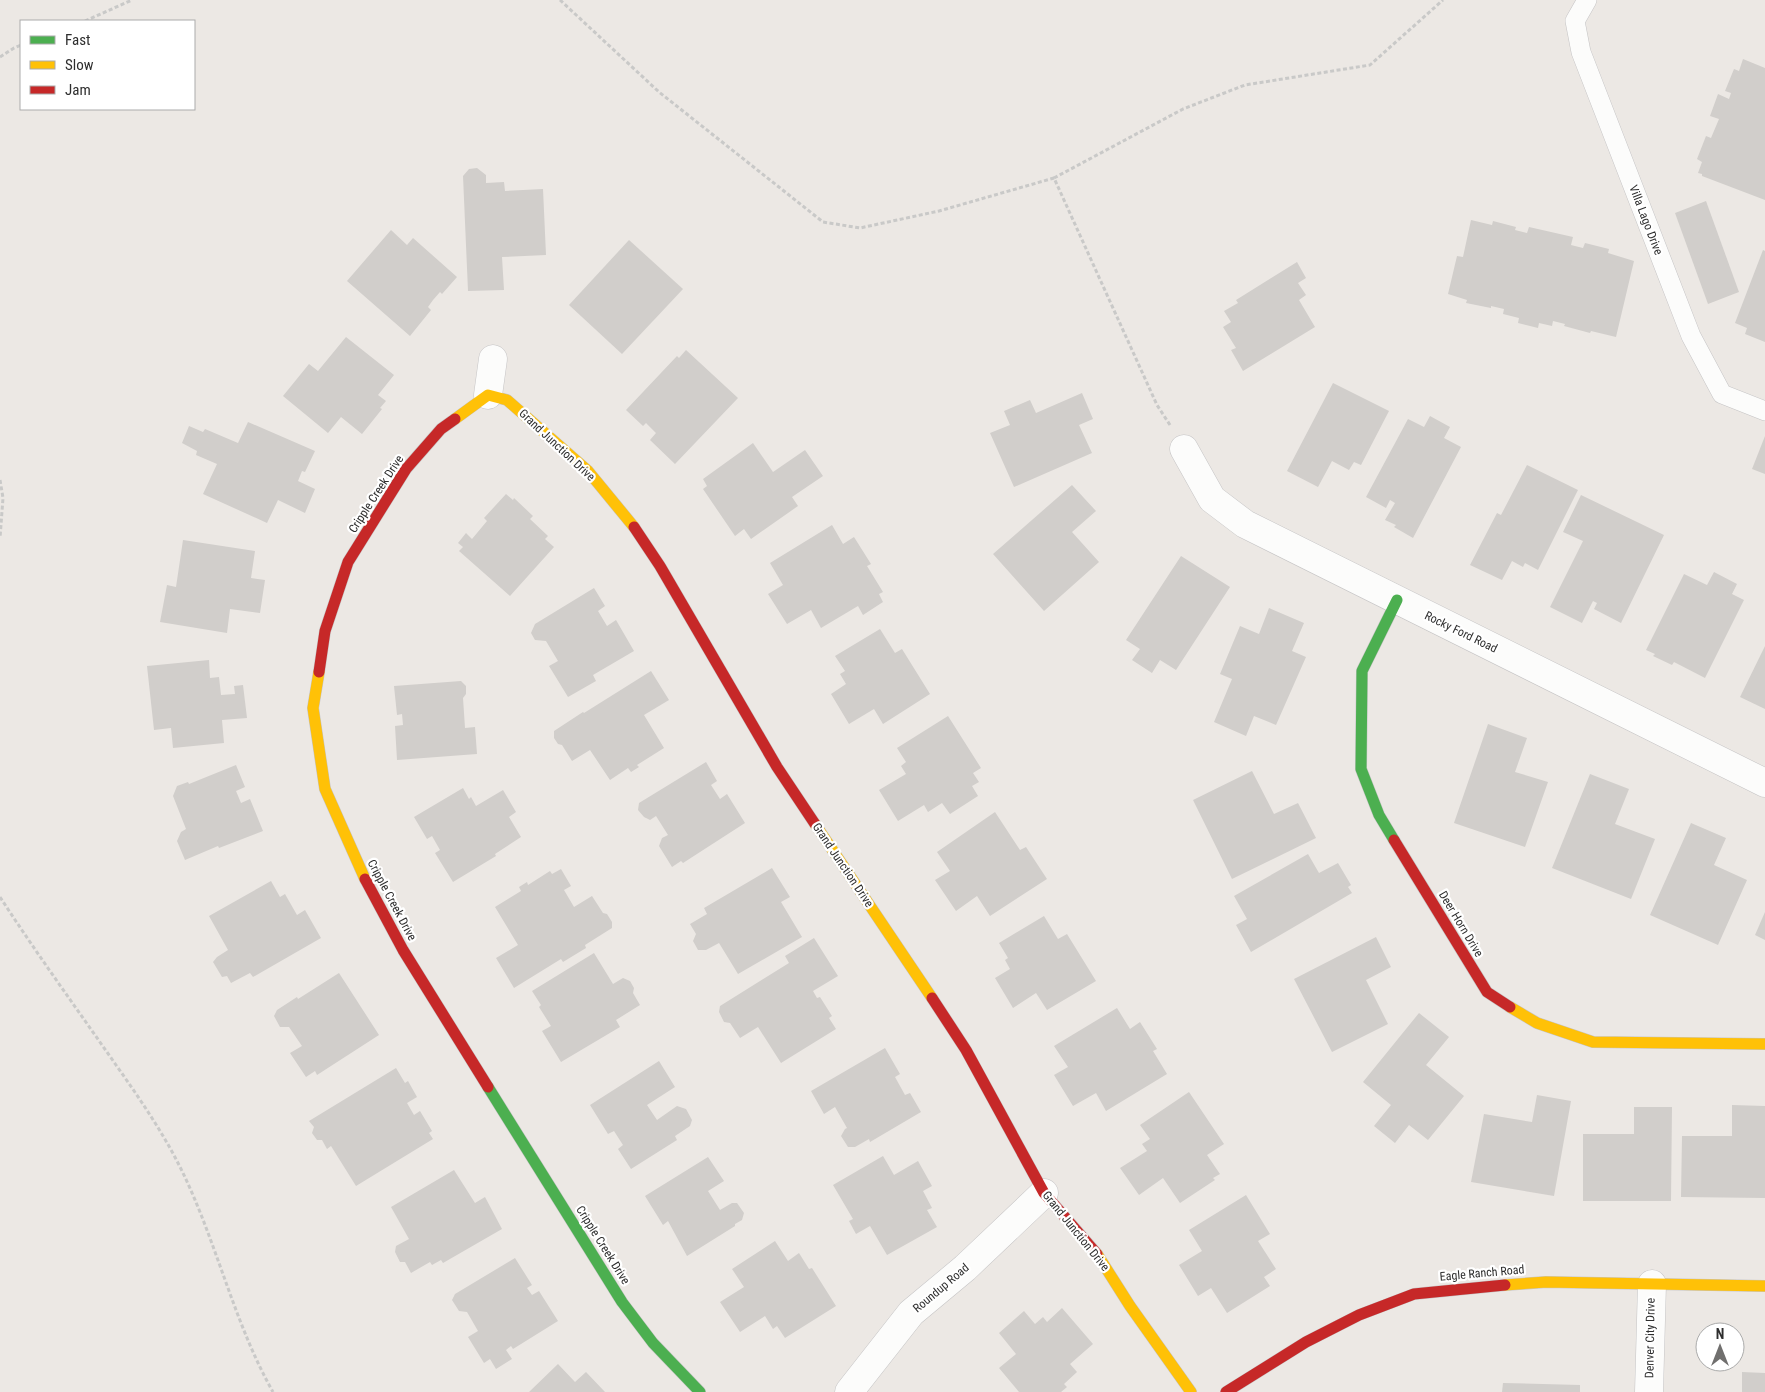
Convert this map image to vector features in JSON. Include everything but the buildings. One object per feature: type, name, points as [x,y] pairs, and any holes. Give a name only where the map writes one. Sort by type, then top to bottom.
[{"type":"street","points":[[488,395],[493,359]]},
{"type":"street","name":"Grand Junction Drive","points":[[488,395],[507,400],[529,418],[588,471],[629,519],[660,566],[777,766],[966,1050],[1044,1193],[1097,1254],[1130,1306],[1192,1392]]},
{"type":"street","name":"Cripple Creek Drive","points":[[488,395],[441,429],[406,469],[348,562],[325,631],[313,708],[325,789],[360,870],[404,950],[616,1293],[652,1344],[700,1392]]},
{"type":"street","name":"Rocky Ford Road","points":[[1184,449],[1212,499],[1245,524],[1765,783]]},
{"type":"street","name":"Deer Horn Drive","points":[[1396,600],[1362,671],[1361,769],[1379,815],[1487,992],[1537,1024],[1593,1042],[1765,1044]]},
{"type":"street","name":"Roundup Road","points":[[849,1392],[910,1314],[965,1268],[1044,1193]]},
{"type":"street","name":"Eagle Ranch Road","points":[[1226,1392],[1306,1342],[1359,1315],[1414,1294],[1472,1286],[1546,1282],[1765,1286]]},
{"type":"street","name":"Denver City Drive","points":[[1649,1392],[1652,1284]]},
{"type":"lane","name":"Villa Lago Drive","points":[[1587,0],[1575,21],[1581,52],[1691,336],[1722,394],[1765,411]]},
{"type":"path","points":[[87,20],[132,0]]},
{"type":"path","points":[[560,0],[658,92],[823,222],[860,228],[939,211],[1054,178],[1183,109],[1245,85],[1370,65],[1443,0]]},
{"type":"path","points":[[0,57],[20,45]]},
{"type":"path","points":[[1054,178],[1157,405],[1184,449]]},
{"type":"path","points":[[0,480],[3,498],[0,538]]},
{"type":"path","points":[[0,897],[22,932],[136,1094],[165,1140],[182,1171],[246,1334],[273,1392]]},
{"type":"traffic: fast","points":[[1394,840],[1379,815],[1361,769],[1362,671],[1397,600]]},
{"type":"traffic: fast","points":[[488,1087],[622,1302],[653,1343],[700,1392]]},
{"type":"traffic: slow","points":[[455,419],[488,395],[507,400],[588,471],[634,527]]},
{"type":"traffic: slow","points":[[319,672],[313,708],[325,789],[365,879]]},
{"type":"traffic: slow","points":[[815,824],[932,998]]},
{"type":"traffic: slow","points":[[1510,1007],[1537,1023],[1593,1042],[1765,1044]]},
{"type":"traffic: slow","points":[[1097,1254],[1130,1306],[1191,1392]]},
{"type":"traffic: slow","points":[[1505,1285],[1546,1282],[1765,1286]]},
{"type":"traffic: jam","points":[[319,672],[325,631],[348,562],[406,469],[441,429],[455,419]]},
{"type":"traffic: jam","points":[[634,527],[660,566],[777,767],[815,824]]},
{"type":"traffic: jam","points":[[1394,840],[1487,992],[1510,1007]]},
{"type":"traffic: jam","points":[[365,879],[403,950],[488,1087]]},
{"type":"traffic: jam","points":[[932,998],[966,1050],[1044,1193],[1097,1254]]},
{"type":"traffic: jam","points":[[1226,1392],[1306,1342],[1359,1315],[1414,1294],[1505,1285]]}]
